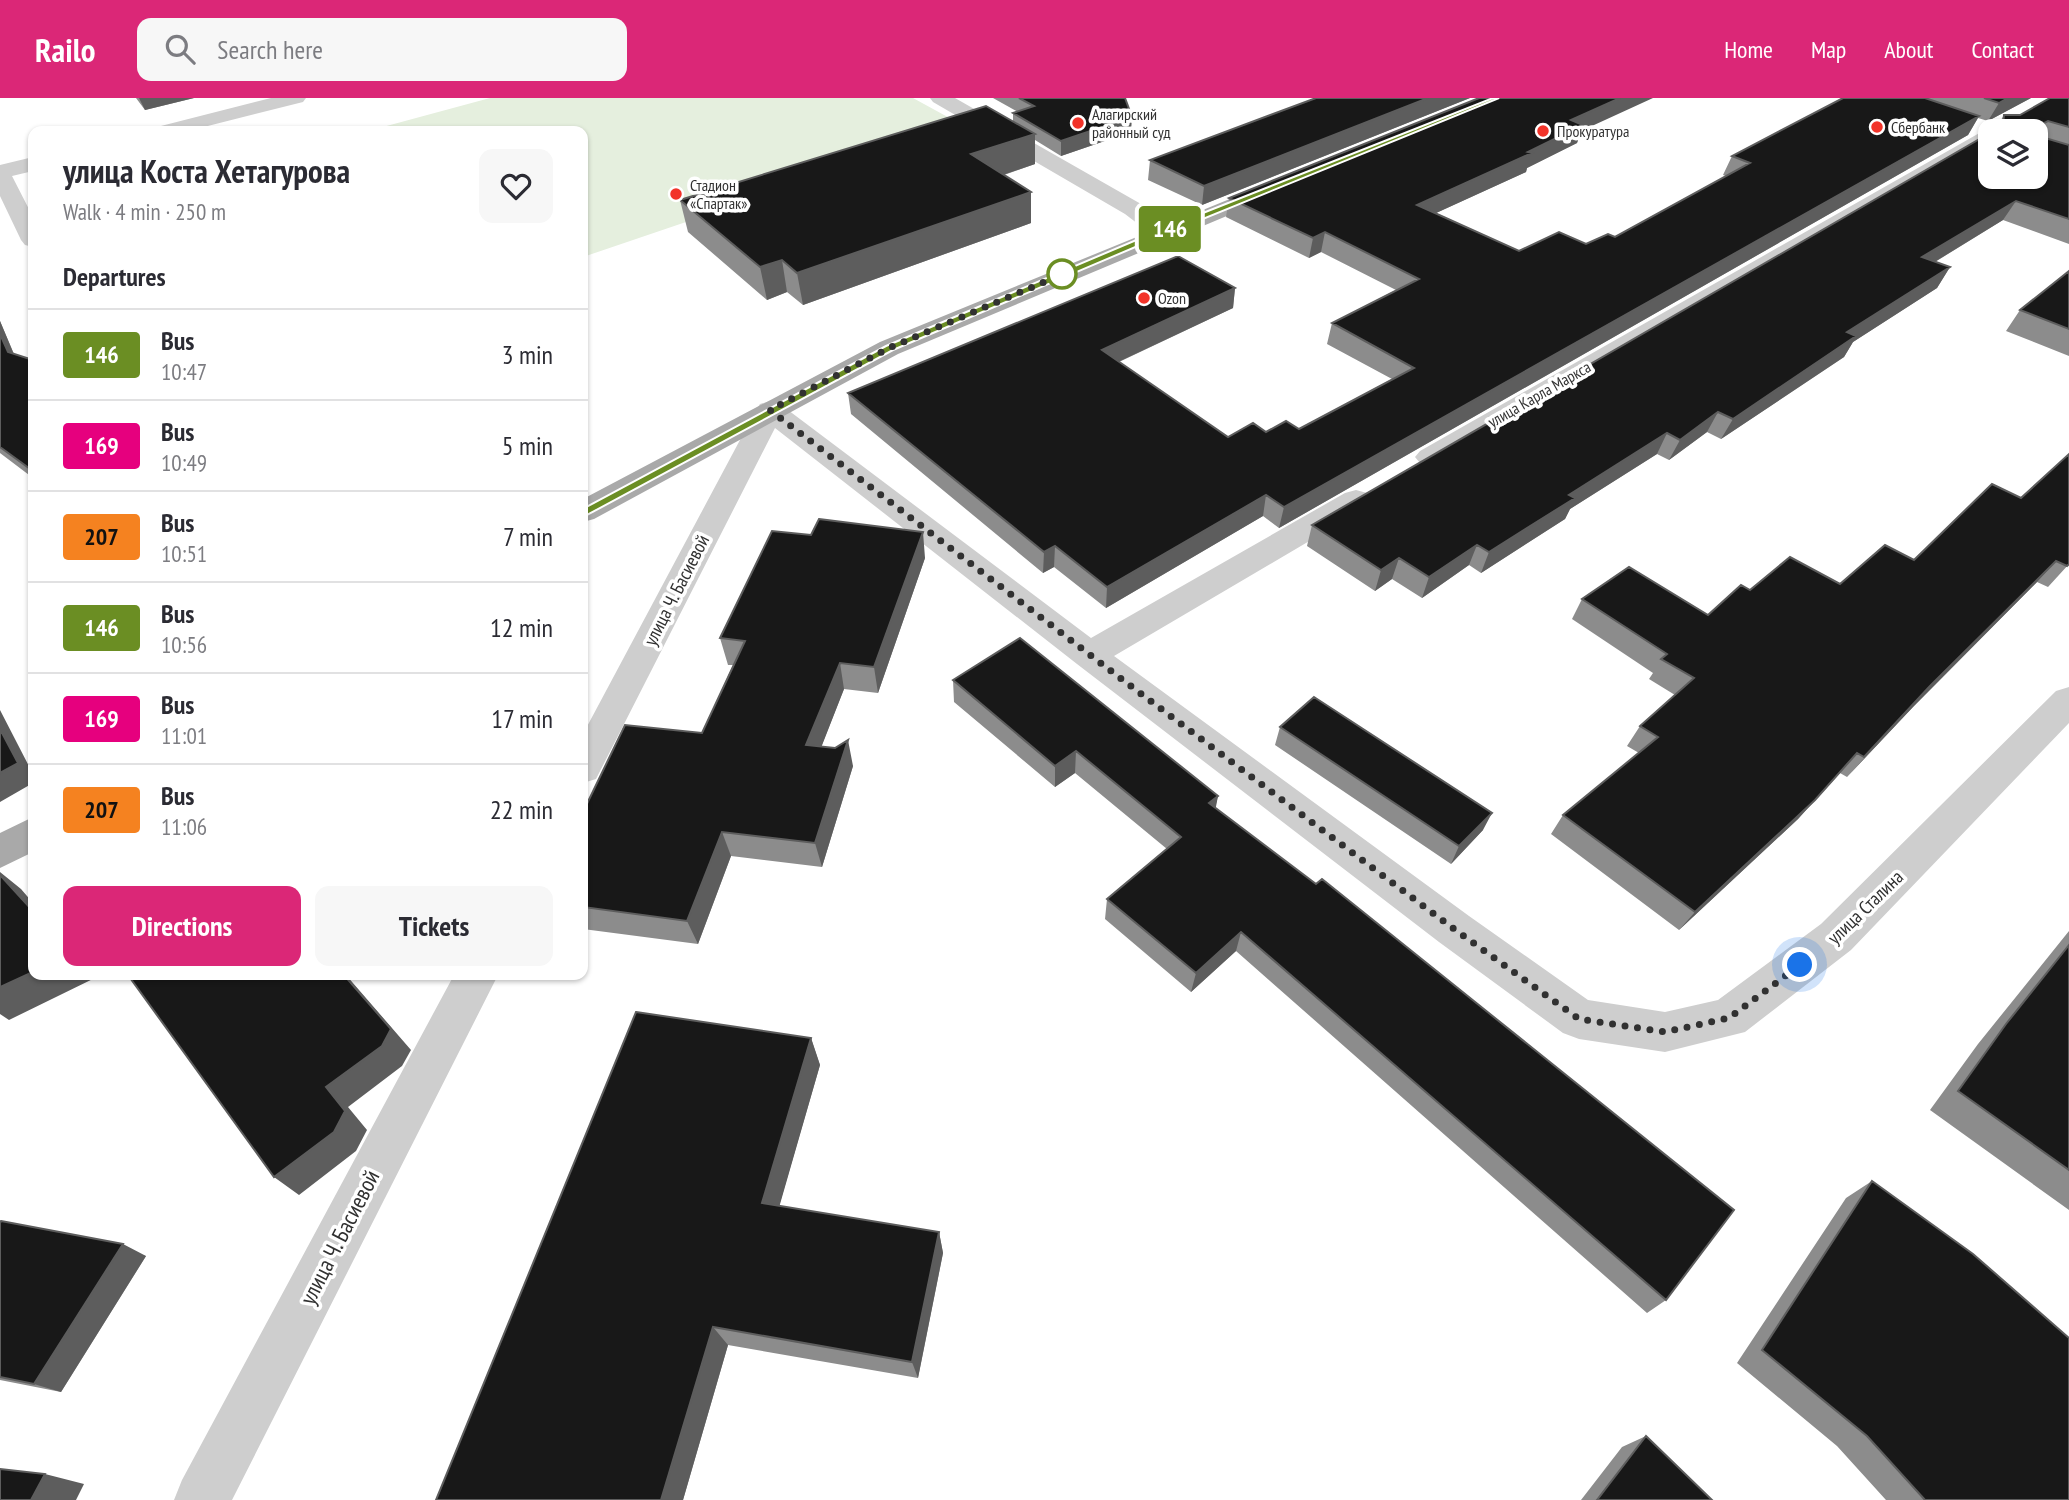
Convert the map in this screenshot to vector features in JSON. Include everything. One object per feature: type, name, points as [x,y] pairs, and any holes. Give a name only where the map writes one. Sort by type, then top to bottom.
[{"type":"main road","points":[[588,506],[889,348],[1291,181]]},
{"type":"main road","points":[[0,852],[28,836]]},
{"type":"street","points":[[184,126],[296,98]]},
{"type":"street","points":[[940,98],[1133,209],[1163,232]]},
{"type":"street","name":"улица Карла Маркса","points":[[1413,467],[1978,135]]},
{"type":"street","points":[[28,165],[0,173],[28,230]]},
{"type":"street","name":"улица Сталина","points":[[770,410],[1089,655],[1454,929],[1579,1019],[1665,1032],[1729,1018],[1836,937],[2069,700]]},
{"type":"street","name":"улица Ч. Басиевой","points":[[588,759],[770,410]]},
{"type":"street","points":[[1089,655],[1377,488]]},
{"type":"street","name":"улица Ч. Басиевой","points":[[202,1500],[473,980]]},
{"type":"green space","name":"Стадион «Спартак»","points":[[490,98],[913,98],[966,127],[588,255],[588,126],[386,126]]},
{"type":"building","points":[[1019,98],[1125,98],[1132,117],[1061,141],[1013,113],[1034,106]]},
{"type":"building","points":[[1316,98],[1428,98],[1204,186],[1150,160]]},
{"type":"building","points":[[1479,98],[1620,98],[1571,120],[1583,125],[1528,152],[1532,153],[1417,205],[1519,251],[1559,232],[1586,244],[1608,234],[1615,237],[1750,163],[1732,156],[1843,98],[1925,98],[1979,116],[1284,507],[1266,495],[1107,587],[1055,546],[1044,552],[848,393],[1178,256],[1235,288],[1102,350],[1228,437],[1253,423],[1266,432],[1286,421],[1299,429],[1414,368],[1332,323],[1419,279],[1325,232],[1313,238],[1229,198]]},
{"type":"building","points":[[1984,98],[2008,98],[1999,103]]},
{"type":"building","points":[[2050,98],[2069,98],[2069,127],[2048,119],[2004,119],[2004,115],[2020,115]]},
{"type":"building","points":[[986,106],[1035,134],[971,154],[1031,192],[797,273],[782,260],[760,267],[680,200]]},
{"type":"building","points":[[2048,139],[2069,145],[2069,219],[2016,201],[1922,257],[1950,267],[1847,332],[1856,336],[1733,419],[1718,412],[1680,440],[1667,433],[1569,495],[1575,498],[1489,552],[1477,545],[1429,577],[1399,558],[1381,570],[1312,525],[1978,140],[1978,189],[2048,189]]},
{"type":"building","points":[[2069,271],[2069,329],[2020,310]]},
{"type":"building","points":[[0,334],[8,352],[28,358],[28,467],[0,447]]},
{"type":"building","points":[[2069,454],[2069,564],[2067,566],[2056,561],[1930,686],[1864,757],[1857,753],[1815,800],[1695,912],[1563,815],[1658,737],[1640,726],[1694,678],[1661,659],[1667,654],[1582,599],[1629,567],[1708,615],[1741,585],[1750,590],[1790,557],[1840,584],[1885,545],[1914,560],[1992,484],[2021,498]]},
{"type":"building","points":[[819,519],[923,532],[874,667],[840,663],[806,745],[835,748],[848,740],[815,843],[722,832],[687,921],[588,908],[588,802],[625,725],[702,733],[745,641],[720,638],[772,531],[811,535]]},
{"type":"building","points":[[1020,638],[1218,796],[1209,803],[1316,884],[1322,879],[1734,1210],[1666,1300],[1241,932],[1196,973],[1107,899],[1181,837],[1076,751],[1055,766],[953,680]]},
{"type":"building","points":[[1314,697],[1492,813],[1459,846],[1280,727]]},
{"type":"building","points":[[0,729],[18,763],[0,773]]},
{"type":"building","points":[[0,875],[28,906],[28,974],[0,987]]},
{"type":"building","points":[[2069,945],[2069,1170],[1958,1091],[2006,1024]]},
{"type":"building","points":[[132,980],[348,980],[391,1029],[382,1046],[326,1087],[345,1111],[334,1132],[274,1177]]},
{"type":"building","points":[[636,1012],[811,1038],[762,1203],[939,1232],[912,1362],[713,1327],[661,1500],[436,1500]]},
{"type":"building","points":[[1872,1181],[1973,1254],[2069,1338],[2069,1500],[1925,1500],[1867,1436],[1762,1350]]},
{"type":"building","points":[[1,1221],[123,1244],[34,1384],[0,1377]]},
{"type":"building","points":[[1646,1436],[1712,1500],[1597,1500]]},
{"type":"building","points":[[0,1469],[45,1474],[31,1500],[0,1500]]},
{"type":"bus line","name":"146","points":[[588,509],[889,348],[1163,232],[1496,98]]},
{"type":"place","name":"Алагирский районный суд","points":[[1078,123]]},
{"type":"place","name":"Сбербанк","points":[[1877,127]]},
{"type":"place","name":"Прокуратура","points":[[1543,131]]},
{"type":"place","name":"Стадион «Спартак»","points":[[676,194]]},
{"type":"place","name":"Ozon","points":[[1144,298]]},
{"type":"route","points":[[1062,274],[1070,271],[889,348],[770,410],[1132,687],[1454,929],[1579,1019],[1665,1032],[1729,1018],[1800,965]]}]
